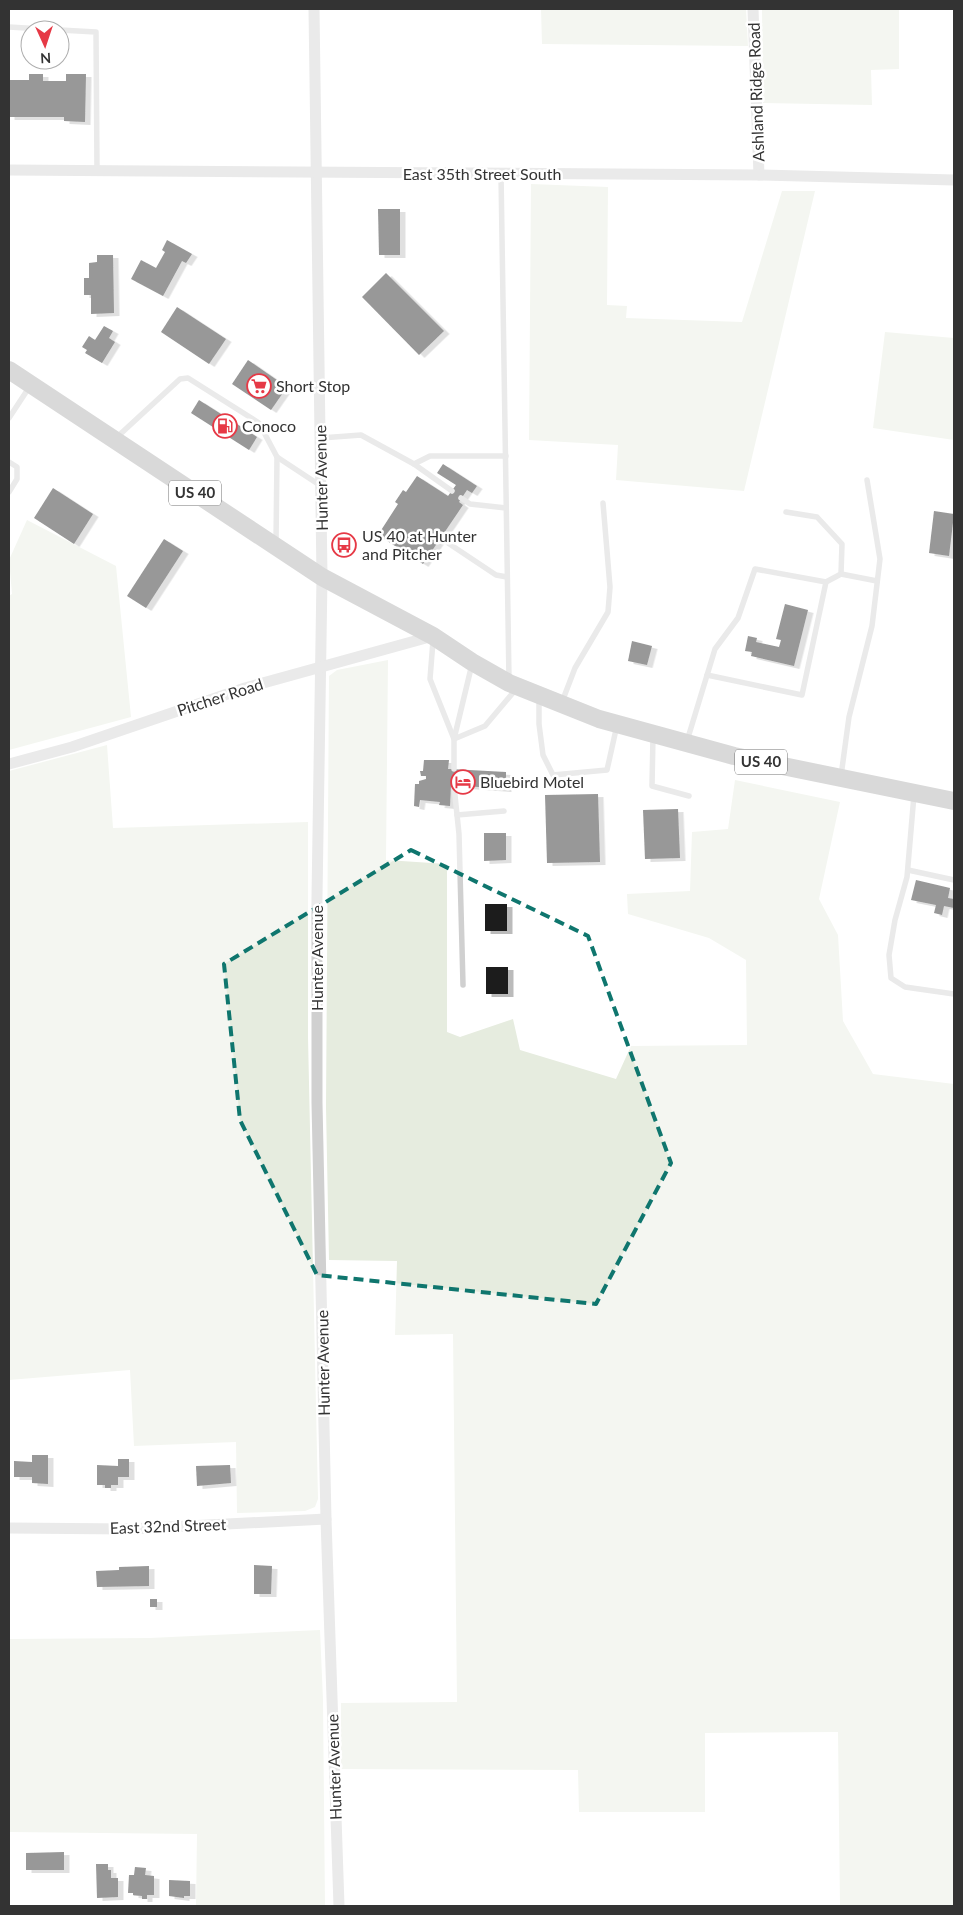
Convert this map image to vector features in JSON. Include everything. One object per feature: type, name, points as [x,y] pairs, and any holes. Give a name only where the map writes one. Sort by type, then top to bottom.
[{"type":"main road","name":"US 40","points":[[9,370],[322,577],[433,636],[472,662],[514,685],[599,719],[734,756],[954,801]]},
{"type":"street","name":"Hunter Avenue","points":[[314,9],[322,577],[317,897],[317,1103],[326,1519],[339,1906]]},
{"type":"street","name":"Ashland Ridge Road","points":[[753,9],[759,175]]},
{"type":"street","name":"East 35th Street South","points":[[9,170],[759,175],[954,180]]},
{"type":"street","name":"Pitcher Road","points":[[9,764],[72,747],[245,688],[433,636]]},
{"type":"street","name":"East 32nd Street","points":[[9,1528],[130,1529],[326,1519]]},
{"type":"lane","points":[[70,31],[96,32],[97,171]]},
{"type":"lane","points":[[454,738],[485,726],[514,685],[506,508],[501,174]]},
{"type":"lane","points":[[115,440],[180,379],[188,378],[259,423],[277,457],[276,546]]},
{"type":"lane","points":[[9,418],[31,384]]},
{"type":"lane","points":[[321,438],[361,435],[414,464],[452,491]]},
{"type":"lane","points":[[414,464],[430,456],[506,456]]},
{"type":"lane","points":[[277,457],[321,486]]},
{"type":"lane","points":[[9,462],[17,467],[17,479],[9,492]]},
{"type":"lane","points":[[840,778],[849,717],[872,626],[880,560],[867,480]]},
{"type":"lane","points":[[461,498],[470,504],[506,508]]},
{"type":"lane","points":[[561,704],[575,668],[608,612],[610,588],[603,503]]},
{"type":"lane","points":[[786,512],[817,518],[842,544],[841,574]]},
{"type":"lane","points":[[448,543],[496,575],[508,577]]},
{"type":"lane","points":[[686,743],[715,649],[738,618],[755,569],[826,582],[841,574],[877,581]]},
{"type":"lane","points":[[707,675],[802,694],[826,582]]},
{"type":"lane","points":[[433,636],[430,679],[454,738]]},
{"type":"lane","points":[[454,768],[454,738],[472,662]]},
{"type":"lane","points":[[539,695],[539,724],[543,755],[553,774],[607,770],[617,724]]},
{"type":"lane","points":[[653,734],[652,786],[689,796]]},
{"type":"lane","points":[[454,786],[459,834],[463,985]]},
{"type":"lane","points":[[914,793],[908,870],[895,920],[889,955],[891,978],[905,987],[954,994]]},
{"type":"lane","points":[[457,815],[504,811]]},
{"type":"lane","points":[[908,870],[954,880]]},
{"type":"highlighted area","points":[[411,850],[588,936],[671,1163],[596,1304],[317,1275],[240,1120],[224,964]]},
{"type":"shaded area","points":[[541,9],[746,9],[748,46],[542,44]]},
{"type":"shaded area","points":[[762,9],[899,9],[899,69],[871,70],[872,105],[763,103]]},
{"type":"shaded area","points":[[531,184],[608,187],[607,305],[627,306],[626,318],[742,322],[782,191],[815,191],[744,491],[616,480],[618,445],[529,440]]},
{"type":"shaded area","points":[[885,332],[954,338],[954,440],[873,428]]},
{"type":"shaded area","points":[[27,520],[116,566],[131,717],[9,750],[9,596],[12,594],[9,560]]},
{"type":"shaded area","points":[[388,660],[386,860],[447,864],[447,1032],[460,1037],[513,1019],[520,1050],[616,1079],[631,1046],[747,1045],[746,960],[709,938],[628,914],[627,894],[690,891],[692,832],[728,829],[735,780],[840,802],[819,899],[838,935],[843,1021],[873,1074],[954,1084],[954,1906],[840,1906],[838,1732],[705,1733],[705,1812],[579,1812],[578,1770],[341,1769],[341,1703],[457,1702],[453,1334],[395,1335],[397,1261],[329,1260],[326,1107],[329,676],[337,670]]},
{"type":"shaded area","points":[[107,745],[113,828],[308,822],[308,1037],[318,1499],[315,1507],[305,1511],[237,1513],[236,1442],[134,1446],[130,1370],[9,1380],[9,771]]},
{"type":"shaded area","points":[[320,1630],[323,1700],[325,1906],[196,1906],[197,1834],[9,1832],[9,1639],[150,1638]]},
{"type":"building","points":[[29,74],[43,74],[43,81],[66,81],[66,74],[86,74],[85,122],[64,121],[64,117],[9,117],[9,80],[29,80]]},
{"type":"building","points":[[378,209],[400,209],[400,255],[379,255]]},
{"type":"building","points":[[167,240],[192,254],[186,263],[182,261],[163,296],[131,279],[141,260],[156,268],[165,252],[162,250]]},
{"type":"building","points":[[97,255],[113,255],[114,313],[91,314],[91,295],[84,295],[84,278],[89,278],[89,263],[97,262]]},
{"type":"building","points":[[386,273],[444,331],[419,355],[362,297]]},
{"type":"building","points":[[177,307],[226,339],[209,364],[161,332]]},
{"type":"building","points":[[104,326],[113,331],[109,338],[115,342],[102,363],[85,353],[87,350],[82,347],[89,336],[95,340]]},
{"type":"building","points":[[248,360],[287,387],[271,410],[232,384]]},
{"type":"building","points":[[199,400],[257,437],[249,450],[191,413]]},
{"type":"building","points":[[443,464],[477,486],[472,493],[467,490],[459,502],[463,505],[423,564],[378,535],[398,504],[395,502],[403,490],[406,492],[417,476],[448,496],[456,485],[437,473]]},
{"type":"building","points":[[53,488],[93,514],[74,544],[34,518]]},
{"type":"building","points":[[934,511],[954,514],[949,556],[929,553]]},
{"type":"building","points":[[164,539],[183,551],[146,608],[127,596]]},
{"type":"building","points":[[785,604],[808,610],[794,666],[751,656],[752,652],[745,651],[748,636],[757,638],[756,642],[779,647],[781,640],[776,639]]},
{"type":"building","points":[[632,641],[652,646],[647,665],[628,661]]},
{"type":"building","name":"Bluebird Motel","points":[[424,760],[449,760],[448,769],[506,772],[506,789],[451,785],[450,806],[439,805],[440,802],[420,800],[419,807],[414,806],[415,784],[419,784],[419,781],[426,779],[426,776],[421,776],[420,771],[423,771]]},
{"type":"building","points":[[598,794],[600,862],[547,863],[545,795]]},
{"type":"building","points":[[678,809],[680,858],[645,859],[643,810]]},
{"type":"building","points":[[484,833],[506,833],[506,860],[484,861]]},
{"type":"building","points":[[916,880],[950,888],[948,898],[954,899],[954,908],[944,906],[942,915],[934,913],[936,905],[911,900]]},
{"type":"building","points":[[485,904],[507,904],[507,931],[485,931]]},
{"type":"building","points":[[486,967],[508,967],[508,994],[486,994]]},
{"type":"building","points":[[32,1455],[48,1455],[48,1484],[32,1483],[32,1477],[14,1477],[14,1461],[32,1462]]},
{"type":"building","points":[[118,1459],[129,1459],[129,1477],[118,1477],[118,1485],[111,1485],[111,1488],[105,1488],[105,1485],[97,1485],[97,1465],[118,1466]]},
{"type":"building","points":[[230,1465],[231,1483],[197,1486],[196,1466]]},
{"type":"building","points":[[254,1565],[272,1566],[271,1594],[254,1594]]},
{"type":"building","points":[[149,1566],[149,1586],[97,1587],[96,1571],[119,1570],[119,1567]]},
{"type":"building","points":[[150,1599],[157,1599],[157,1607],[150,1607]]},
{"type":"building","points":[[64,1852],[64,1870],[26,1870],[26,1853]]},
{"type":"building","points":[[96,1864],[108,1864],[108,1870],[111,1870],[111,1878],[118,1878],[118,1897],[97,1898]]},
{"type":"building","points":[[135,1867],[146,1868],[145,1875],[154,1876],[154,1895],[147,1895],[147,1899],[142,1899],[142,1896],[133,1895],[133,1893],[128,1893],[129,1875],[134,1875]]},
{"type":"building","points":[[169,1880],[190,1881],[190,1896],[184,1896],[184,1898],[169,1896]]},
{"type":"place","name":"Short Stop","points":[[259,386]]},
{"type":"place","name":"Conoco","points":[[225,426]]},
{"type":"place","name":"US 40 at Hunter and Pitcher","points":[[344,545]]},
{"type":"place","name":"Bluebird Motel","points":[[463,782]]}]
